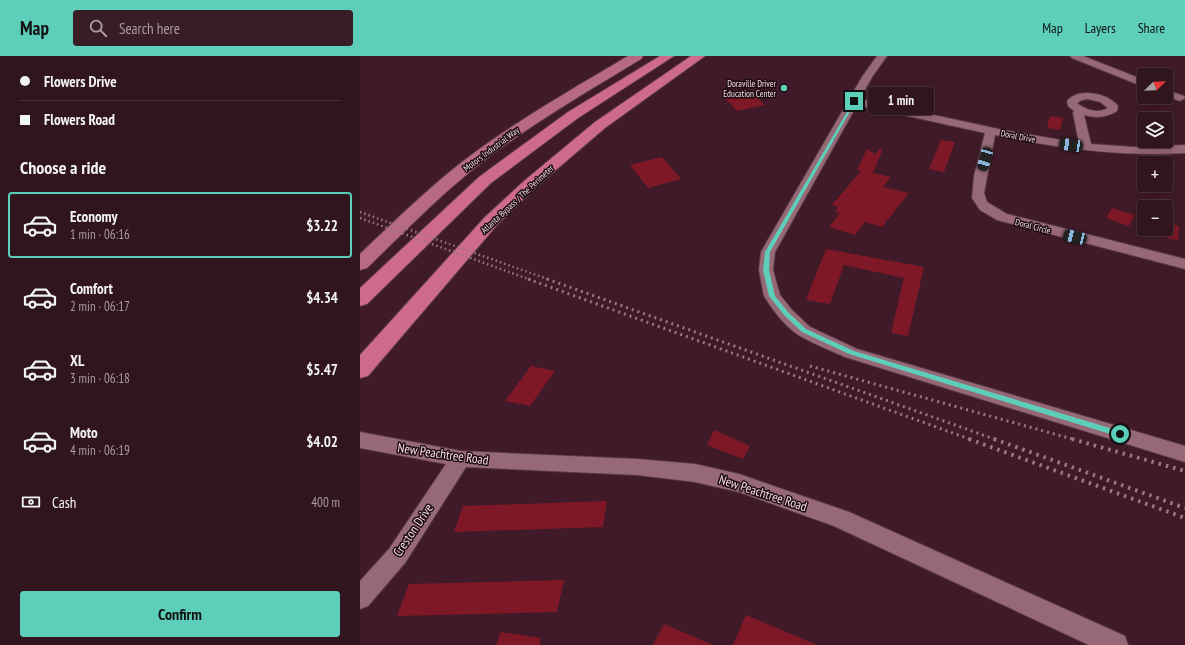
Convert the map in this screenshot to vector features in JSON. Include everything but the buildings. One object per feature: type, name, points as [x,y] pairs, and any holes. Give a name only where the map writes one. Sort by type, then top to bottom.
[{"type":"highway","points":[[360,299],[485,180],[573,115],[668,56]]},
{"type":"highway","name":"Atlanta Bypass / The Perimeter","points":[[360,370],[491,221],[530,184],[600,125],[699,56]]},
{"type":"main road","name":"Motors Industrial Way","points":[[365,239],[419,189],[476,142],[519,111],[615,56]]},
{"type":"main road","name":"Motors Industrial Way","points":[[360,264],[429,198],[479,157],[527,122],[637,56]]},
{"type":"street","points":[[882,56],[867,76],[768,252],[766,270],[772,296],[786,314],[804,331],[851,352],[1185,454]]},
{"type":"street","points":[[1075,56],[1137,81]]},
{"type":"street","points":[[1173,96],[1180,98]]},
{"type":"street","name":"Doral Drive","points":[[854,101],[1042,141],[1086,146],[1160,150],[1185,149]]},
{"type":"street","points":[[1081,110],[1078,113],[1086,146]]},
{"type":"street","name":"Doral Circle","points":[[991,130],[978,185],[978,197],[985,208],[1002,217],[1185,264]]},
{"type":"street","name":"New Peachtree Road","points":[[366,441],[461,458],[642,468],[695,473],[739,483],[841,519],[1116,645]]},
{"type":"street","name":"Creston Drive","points":[[360,598],[397,556],[461,458]]},
{"type":"railway","points":[[360,212],[550,280]]},
{"type":"railway","points":[[360,218],[531,280]]},
{"type":"railway","points":[[528,279],[972,440]]},
{"type":"railway","points":[[547,279],[997,440]]},
{"type":"railway","points":[[810,366],[1076,440]]},
{"type":"railway","points":[[969,439],[1185,518]]},
{"type":"railway","points":[[994,439],[1185,508]]},
{"type":"railway","points":[[1072,439],[1185,471]]},
{"type":"place","name":"Doraville Driver Education Center","points":[[784,88]]},
{"type":"route","points":[[854,101],[768,252],[766,270],[772,296],[786,314],[804,331],[837,347],[1120,434]]}]
